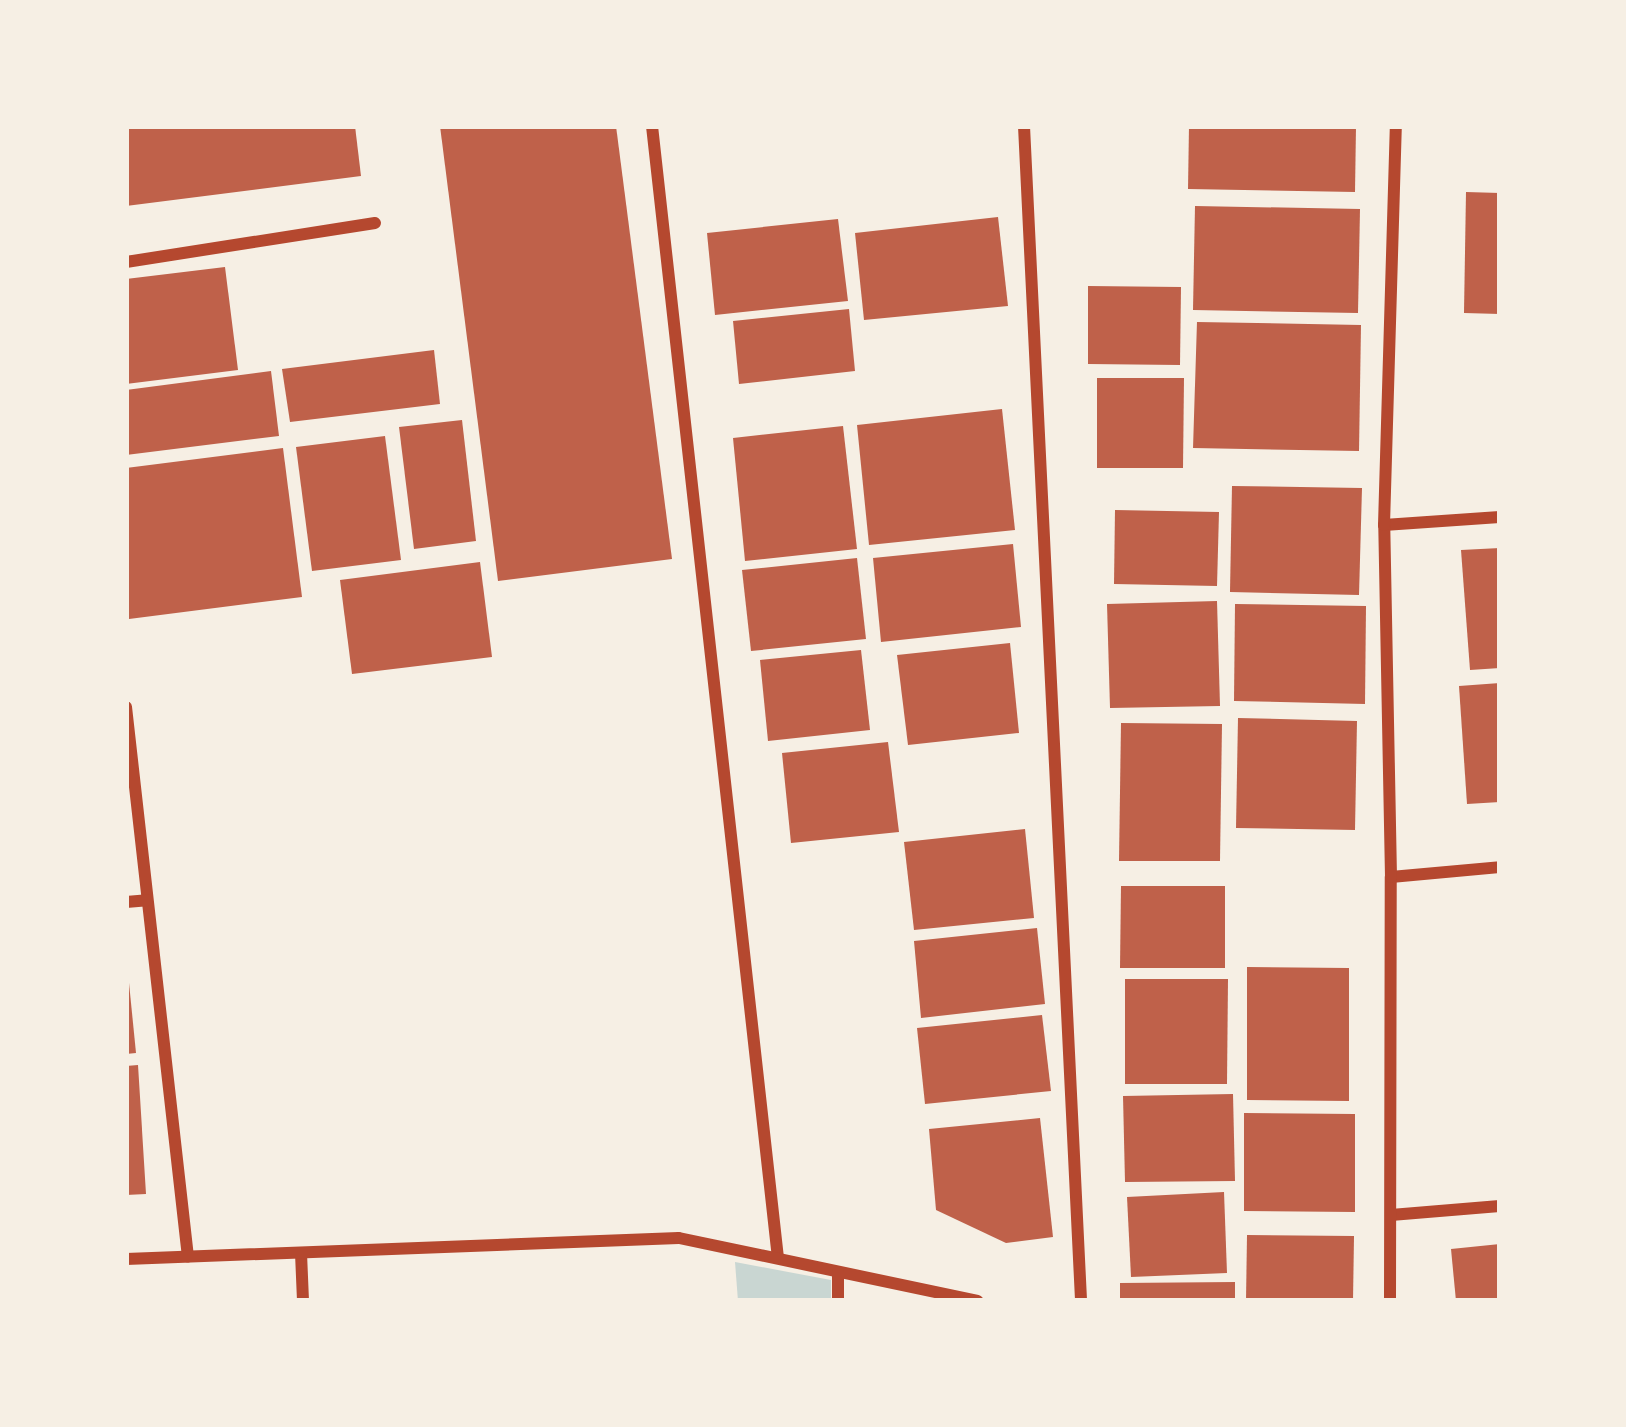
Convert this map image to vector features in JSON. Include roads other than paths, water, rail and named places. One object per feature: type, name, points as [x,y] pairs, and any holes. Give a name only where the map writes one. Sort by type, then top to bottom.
[{"type":"street","points":[[652,126],[778,1258]]},
{"type":"street","points":[[1024,126],[1081,1301]]},
{"type":"street","points":[[1390,1301],[1391,877],[1384,525],[1396,126]]},
{"type":"street","points":[[126,262],[375,223]]},
{"type":"street","points":[[1384,525],[1500,518]]},
{"type":"street","points":[[126,707],[188,1257]]},
{"type":"street","points":[[1391,877],[1500,867]]},
{"type":"street","points":[[126,902],[148,900]]},
{"type":"street","points":[[1391,1215],[1500,1206]]},
{"type":"street","points":[[126,1259],[679,1238],[977,1301]]},
{"type":"street","points":[[301,1253],[303,1301]]},
{"type":"street","points":[[838,1272],[838,1301]]}]
